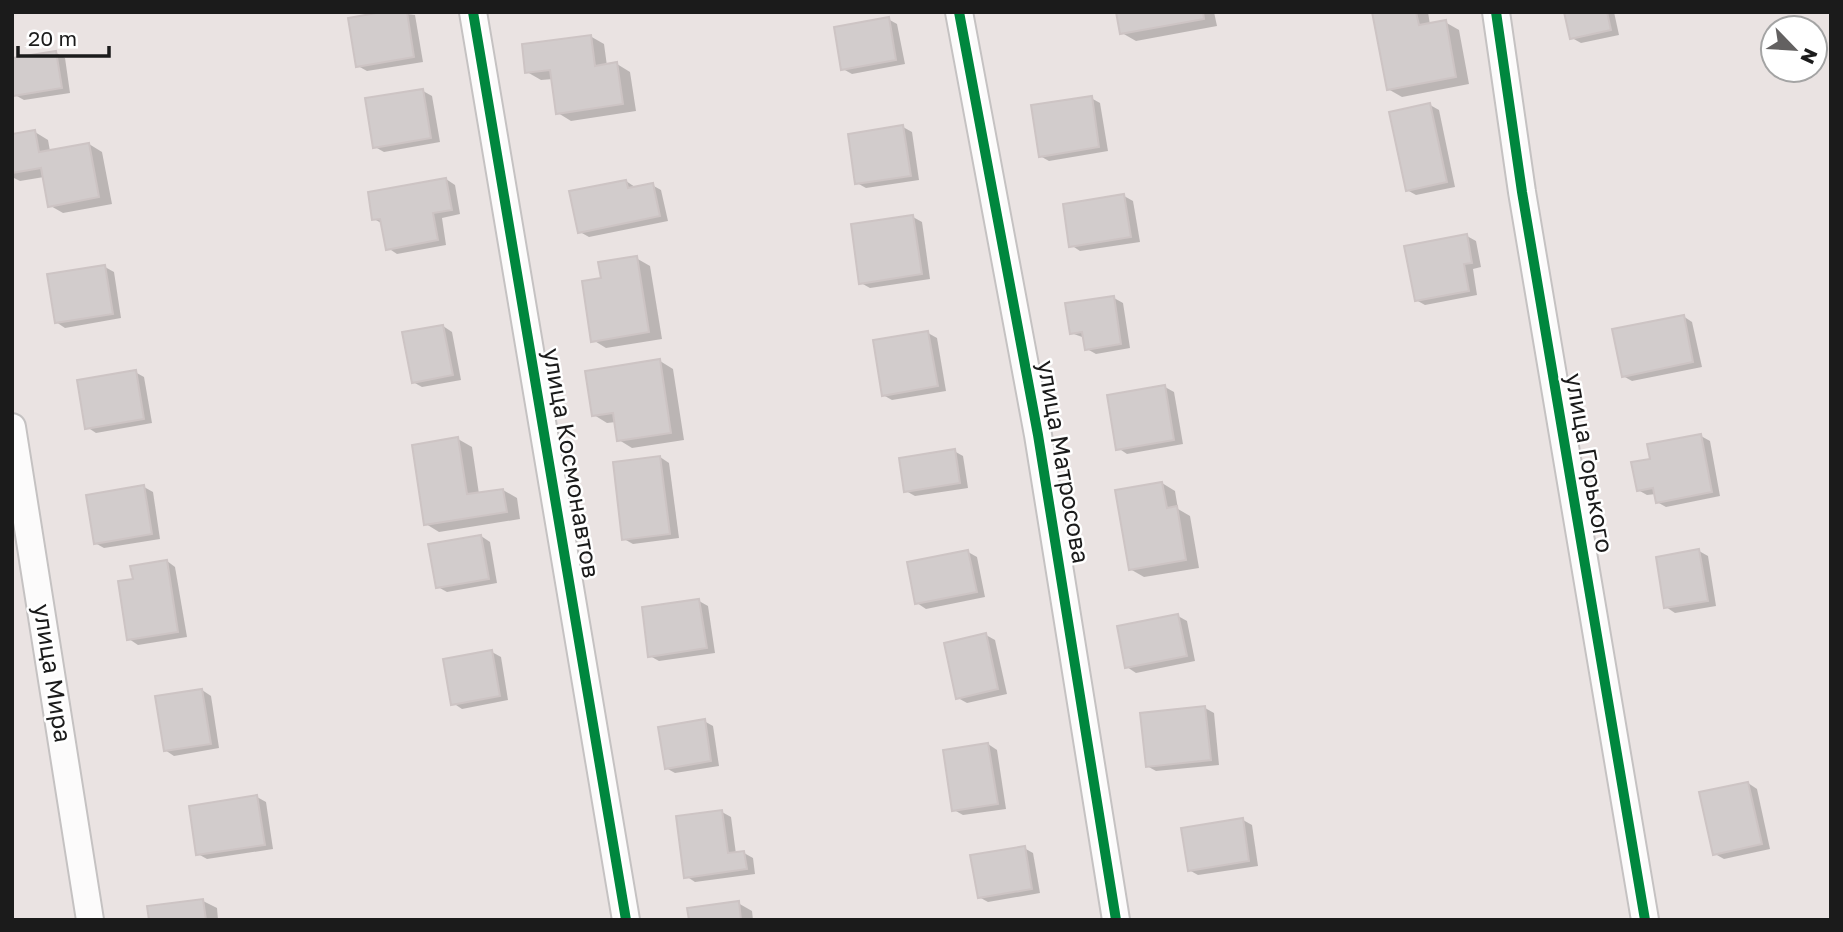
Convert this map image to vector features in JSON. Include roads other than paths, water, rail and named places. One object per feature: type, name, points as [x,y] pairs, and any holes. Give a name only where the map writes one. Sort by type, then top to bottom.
[{"type":"street","name":"улица Космонавтов","points":[[474,12],[626,920]]},
{"type":"street","name":"улица Матросова","points":[[959,12],[1038,435],[1116,920]]},
{"type":"street","name":"улица Горького","points":[[1496,12],[1522,192],[1645,920]]},
{"type":"street","name":"улица Мира","points":[[12,427],[90,920]]}]
